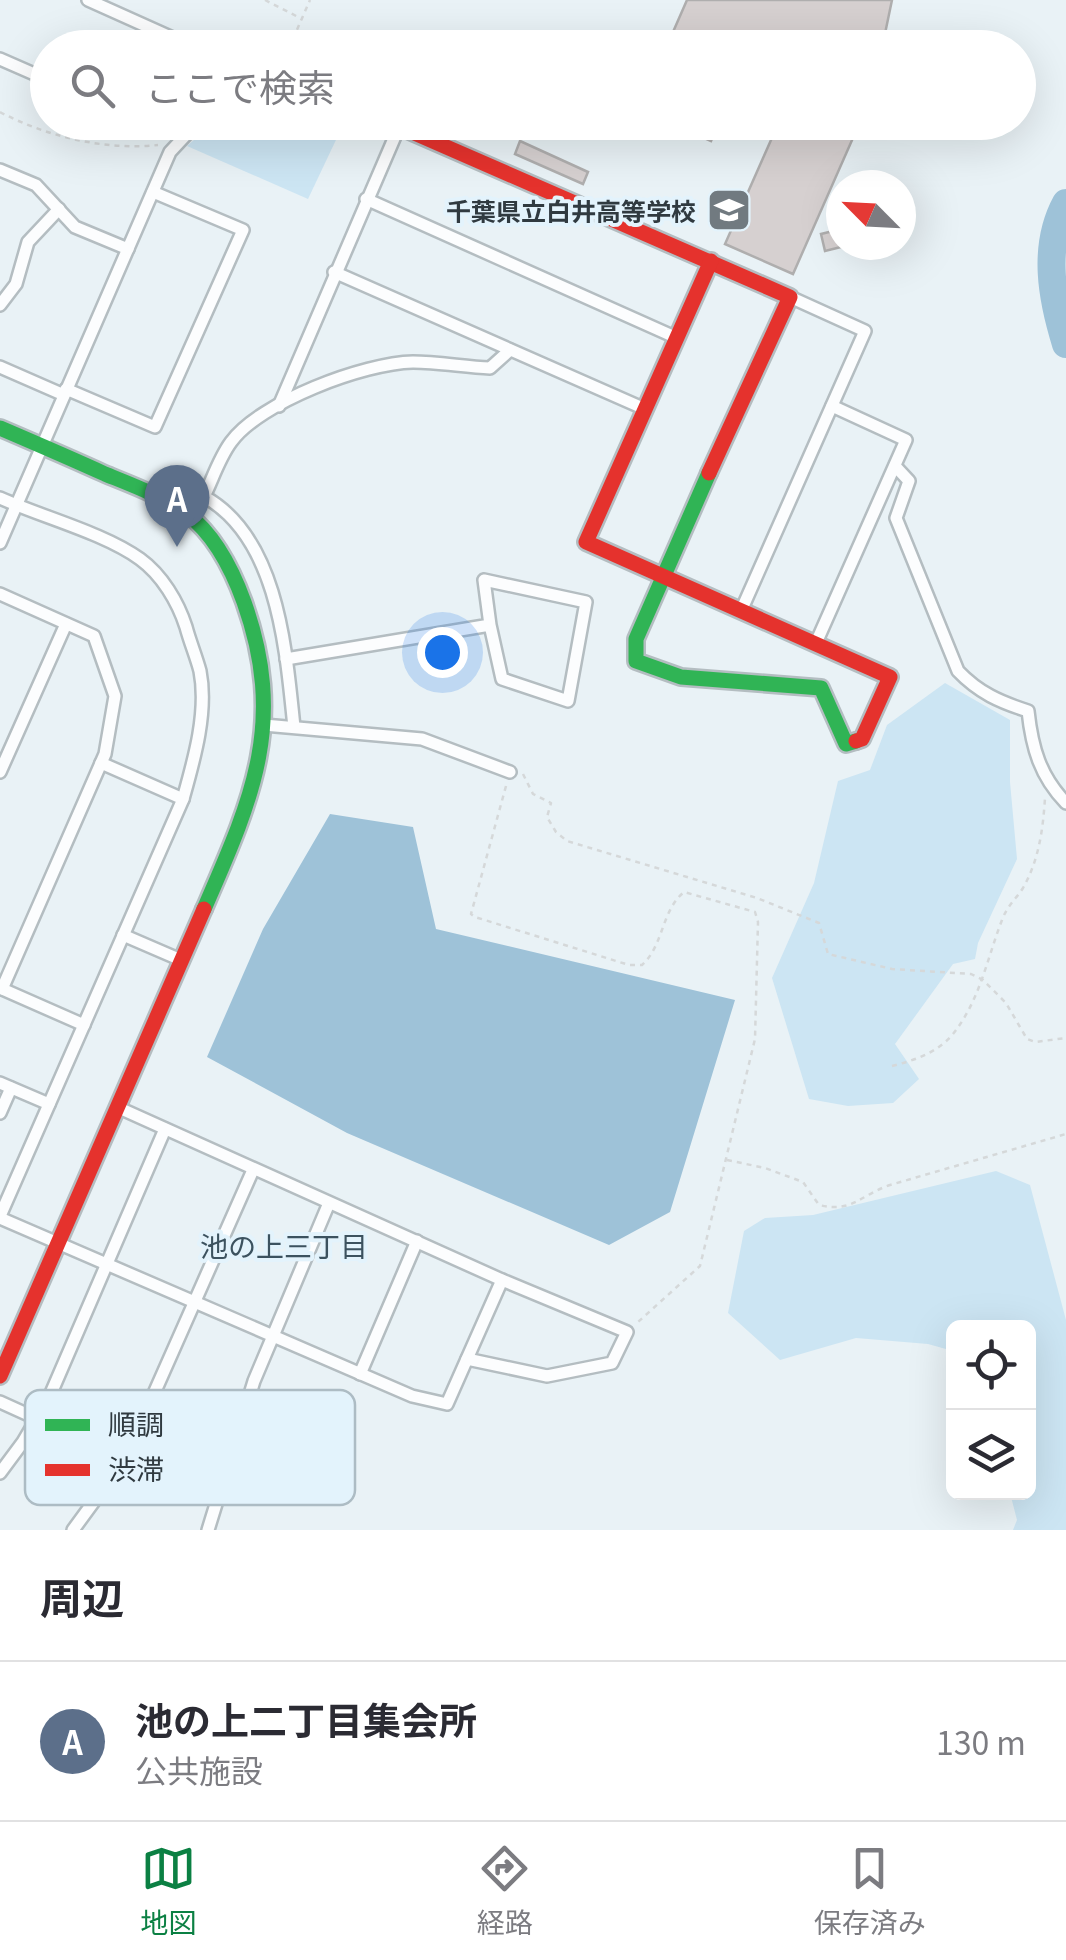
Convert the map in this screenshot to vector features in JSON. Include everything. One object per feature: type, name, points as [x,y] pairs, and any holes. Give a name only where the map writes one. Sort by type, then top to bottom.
[{"type":"street","points":[[88,0],[149,30]]},
{"type":"street","points":[[0,59],[30,72]]},
{"type":"street","points":[[278,406],[388,140]]},
{"type":"street","points":[[429,140],[865,331],[741,611]]},
{"type":"street","points":[[0,544],[177,141]]},
{"type":"street","points":[[0,170],[36,185],[75,227],[128,249]]},
{"type":"street","points":[[0,367],[154,427],[243,230],[152,192]]},
{"type":"street","points":[[366,199],[676,338]]},
{"type":"street","points":[[0,305],[16,284],[28,242],[59,209]]},
{"type":"street","points":[[711,262],[586,542],[662,575],[741,611],[816,642],[890,677],[862,739],[846,744],[821,688],[681,677],[636,662],[636,639],[662,575],[790,297]]},
{"type":"street","points":[[334,272],[645,409]]},
{"type":"street","points":[[192,518],[230,443],[242,429],[278,406],[330,380],[368,368],[412,362],[490,368],[510,350]]},
{"type":"street","points":[[816,642],[906,440],[832,406]]},
{"type":"street","points":[[0,428],[149,493],[192,518],[216,542],[244,601],[257,645],[264,726],[255,784],[242,822],[0,1376]]},
{"type":"street","points":[[895,466],[909,481],[896,518],[958,671],[986,695],[1028,711],[1045,782],[1066,803]]},
{"type":"street","points":[[205,497],[218,504],[247,536],[264,571],[286,659],[294,727]]},
{"type":"street","points":[[0,498],[142,559],[166,585],[182,614],[200,674],[201,711],[183,799],[0,1217],[412,1396],[447,1404],[502,1280]]},
{"type":"street","points":[[484,580],[586,602],[568,701],[502,679],[490,625],[484,580]]},
{"type":"street","points":[[0,594],[94,636],[115,696],[102,763],[1,988],[84,1025]]},
{"type":"street","points":[[0,772],[66,624]]},
{"type":"street","points":[[286,659],[490,625]]},
{"type":"street","points":[[264,726],[422,739],[510,772]]},
{"type":"street","points":[[102,763],[183,799]]},
{"type":"street","points":[[123,934],[181,960]]},
{"type":"street","points":[[0,1113],[6,1086],[49,1104]]},
{"type":"street","points":[[117,1107],[329,1204],[626,1332],[612,1363],[546,1376],[467,1359]]},
{"type":"street","points":[[51,1390],[165,1129]]},
{"type":"street","points":[[156,1390],[253,1170]]},
{"type":"street","points":[[251,1390],[329,1204]]},
{"type":"street","points":[[360,1374],[417,1241]]},
{"type":"street","points":[[0,1402],[25,1413]]},
{"type":"street","points":[[0,1473],[25,1437]]},
{"type":"street","points":[[73,1530],[91,1505]]},
{"type":"street","points":[[208,1530],[216,1505]]},
{"type":"path","points":[[265,0],[302,18]]},
{"type":"path","points":[[297,30],[310,0]]},
{"type":"path","points":[[0,112],[30,128]]},
{"type":"path","points":[[96,140],[153,146],[177,141]]},
{"type":"path","points":[[755,912],[684,892],[674,900],[651,957],[642,965],[629,965],[471,914],[510,772],[523,774],[533,794],[550,803],[547,817],[556,832],[567,840],[801,914],[819,924],[828,954],[892,969],[971,974],[984,980],[1006,1003],[1026,1039],[1036,1042],[1066,1038]]},
{"type":"path","points":[[892,1066],[926,1056],[952,1036],[984,980],[1002,918],[1034,864],[1043,832],[1045,782]]},
{"type":"path","points":[[626,1332],[700,1266],[758,1018],[757,898]]},
{"type":"path","points":[[726,1160],[766,1168],[802,1182],[818,1205],[846,1208],[872,1191],[1066,1134]]},
{"type":"shaded area","points":[[194,140],[336,140],[308,199],[187,146]]},
{"type":"shaded area","points":[[945,683],[1010,720],[1010,782],[1017,859],[978,943],[975,959],[953,964],[895,1044],[919,1079],[893,1103],[848,1106],[809,1099],[772,978],[814,883],[838,781],[870,770],[887,725]]},
{"type":"shaded area","points":[[330,814],[413,827],[436,929],[735,1000],[670,1212],[609,1245],[347,1133],[207,1057],[263,929]]},
{"type":"shaded area","points":[[996,1171],[1030,1185],[1066,1320],[1066,1530],[1013,1530],[1017,1520],[1012,1500],[1036,1500],[1036,1320],[946,1320],[946,1349],[856,1338],[780,1360],[728,1313],[744,1231],[765,1218],[813,1215]]},
{"type":"building","points":[[687,0],[892,0],[886,30],[674,30]]},
{"type":"building","points":[[771,140],[852,140],[839,170],[826,170],[826,199],[793,274],[725,244]]},
{"type":"building","points":[[520,141],[588,172],[583,184],[515,154]]},
{"type":"waterway","points":[[1066,203],[1052,255],[1057,309],[1066,344]]},
{"type":"traffic: fast","points":[[0,428],[147,491],[187,514],[214,542],[239,590],[257,645],[263,723],[249,795],[204,909]]},
{"type":"traffic: fast","points":[[709,473],[636,639],[636,661],[681,677],[821,688],[846,744],[856,741]]},
{"type":"traffic: jam","points":[[430,140],[790,297],[709,473]]},
{"type":"traffic: jam","points":[[711,261],[586,542],[890,677],[862,739],[856,741]]},
{"type":"traffic: jam","points":[[0,1376],[204,909]]},
{"type":"place","name":"千葉県立白井高等学校","points":[[729,210]]},
{"type":"place","name":"池の上二丁目集会所","points":[[177,547]]},
{"type":"district","name":"池の上三丁目","points":[[284,1245]]}]
